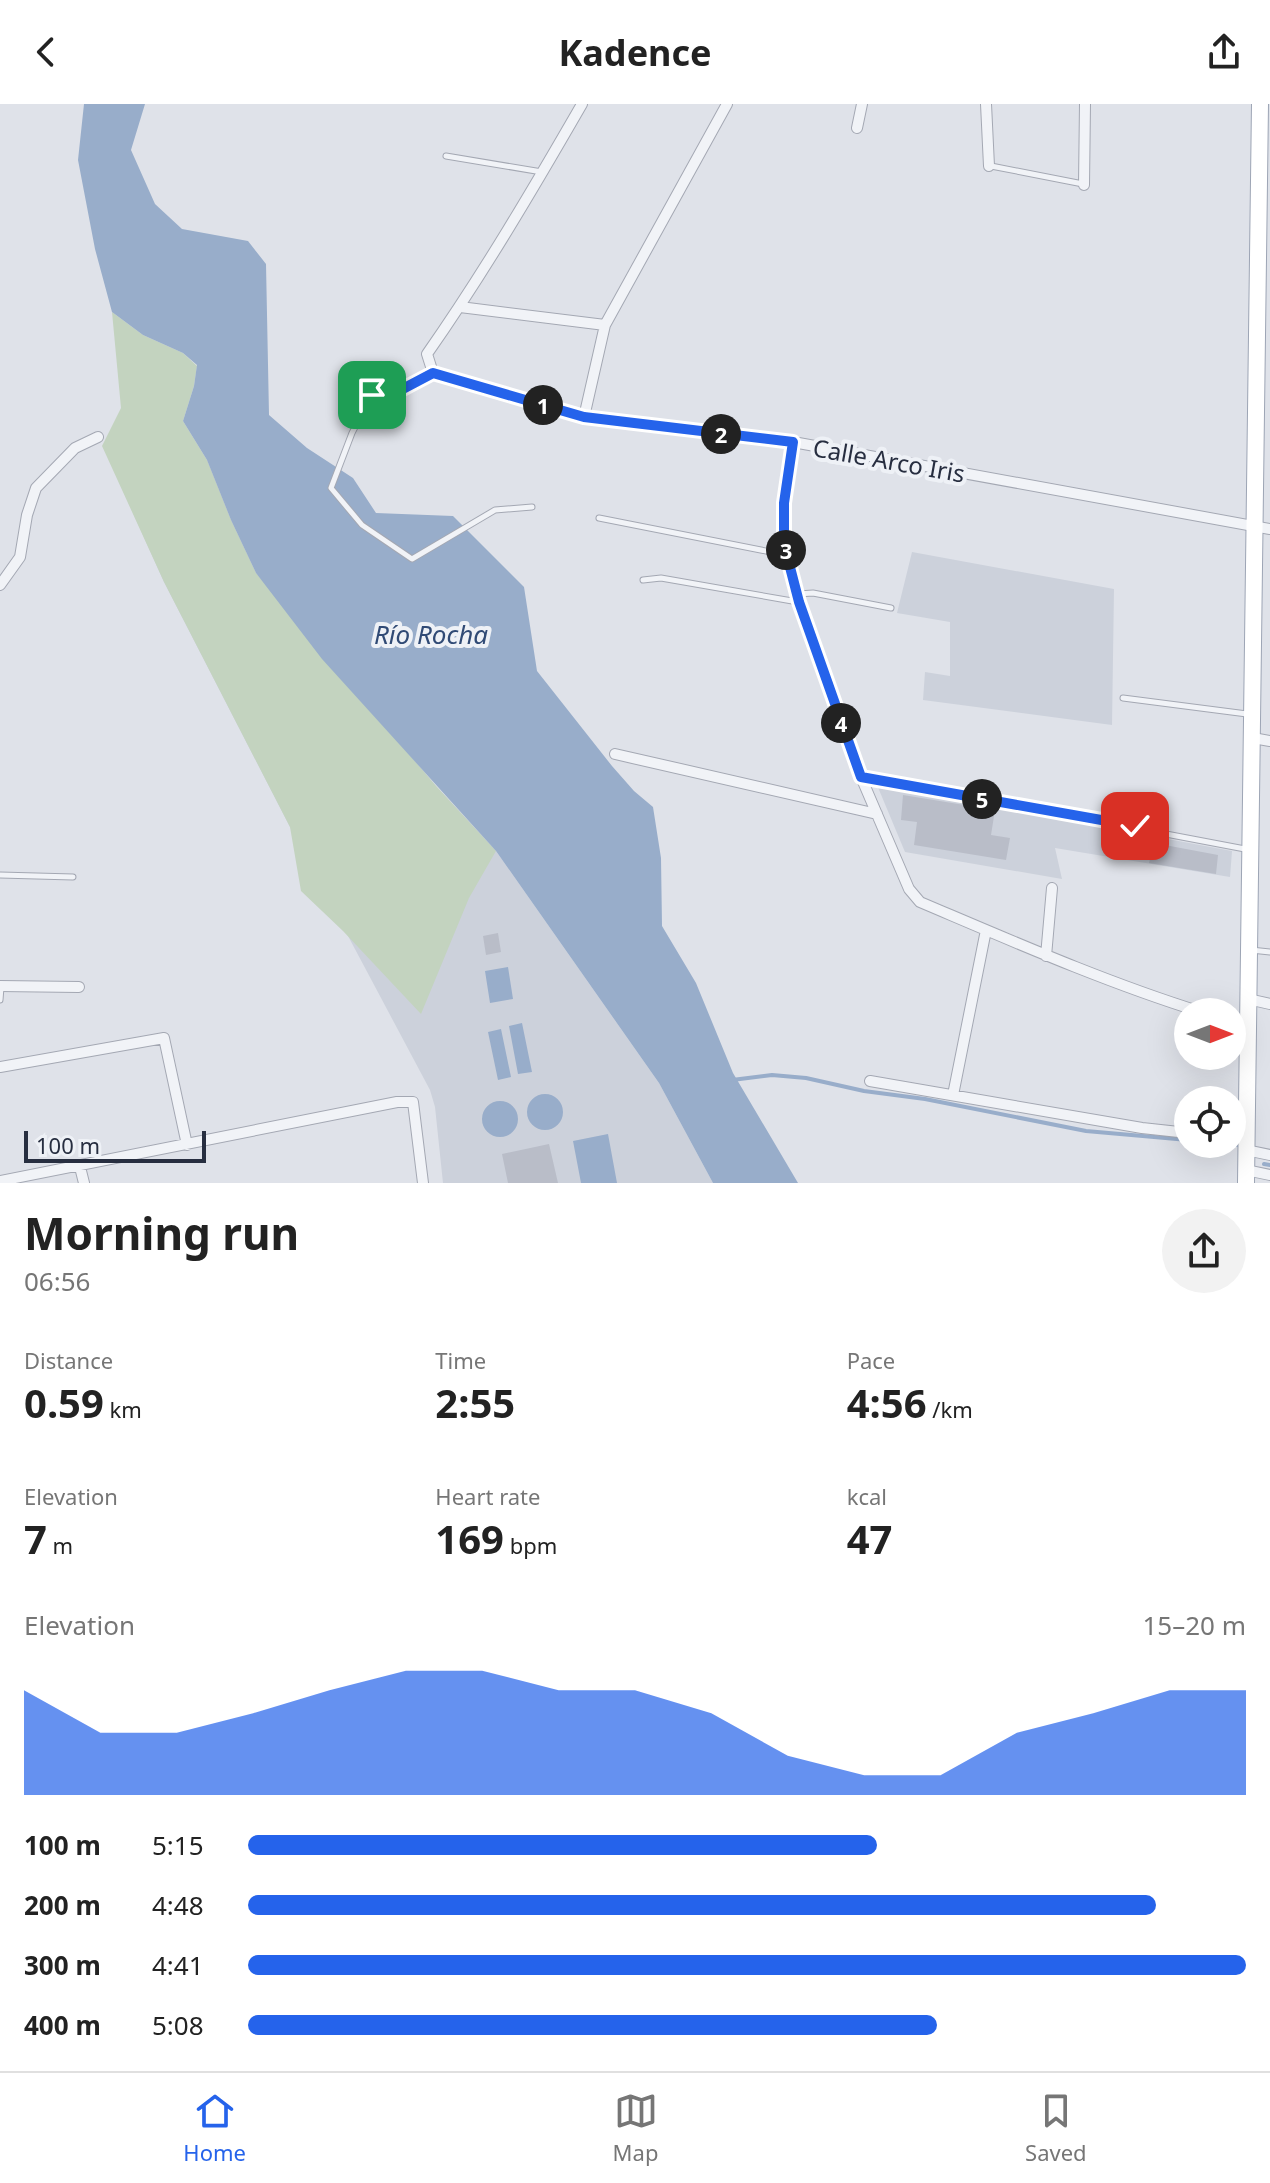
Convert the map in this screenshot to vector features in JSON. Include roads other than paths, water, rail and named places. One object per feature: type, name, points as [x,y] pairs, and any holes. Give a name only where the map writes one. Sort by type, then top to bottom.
[{"type":"main road","points":[[1246,1005],[1252,714],[1263,528],[1264,219],[1260,104]]},
{"type":"street","points":[[372,395],[397,392],[433,373],[427,354],[460,307],[582,104]]},
{"type":"street","points":[[584,417],[605,325],[727,104]]},
{"type":"street","points":[[857,128],[862,104]]},
{"type":"street","points":[[986,104],[989,166]]},
{"type":"street","points":[[1084,185],[1085,104]]},
{"type":"street","points":[[460,307],[605,325]]},
{"type":"street","name":"Calle Arco Iris","points":[[433,373],[584,417],[793,442],[1263,528]]},
{"type":"street","points":[[0,585],[20,557],[27,515],[36,488],[75,448],[98,437]]},
{"type":"street","points":[[793,442],[784,503],[787,556],[798,598],[861,777],[909,889],[920,902],[1046,956],[1174,1004]]},
{"type":"street","points":[[1253,738],[1270,741]]},
{"type":"street","points":[[615,754],[877,814]]},
{"type":"street","points":[[1046,956],[1052,888]]},
{"type":"street","points":[[953,1095],[986,930]]},
{"type":"street","points":[[0,986],[79,987]]},
{"type":"street","points":[[1248,999],[1270,1004]]},
{"type":"street","points":[[0,1067],[164,1038],[187,1145]]},
{"type":"street","points":[[870,1081],[1174,1131]]},
{"type":"street","points":[[0,1181],[397,1102],[413,1102],[423,1183]]},
{"type":"street","points":[[1246,1144],[1270,1155]]},
{"type":"street","points":[[80,1167],[84,1183]]},
{"type":"street","points":[[1246,1177],[1270,1175]]},
{"type":"lane","points":[[446,156],[543,172]]},
{"type":"lane","points":[[989,166],[1084,185]]},
{"type":"lane","points":[[372,395],[352,433],[331,488],[362,525],[412,559],[495,510],[532,507]]},
{"type":"lane","points":[[599,518],[787,556]]},
{"type":"lane","points":[[643,580],[661,578],[798,598],[813,593],[891,608]]},
{"type":"lane","points":[[1123,698],[1252,714]]},
{"type":"lane","points":[[861,777],[1135,826]]},
{"type":"lane","points":[[1166,834],[1250,850]]},
{"type":"lane","points":[[0,875],[73,877]]},
{"type":"lane","points":[[1249,950],[1270,952]]},
{"type":"lane","points":[[0,986],[0,1000]]},
{"type":"water","name":"Río Rocha","points":[[84,104],[145,104],[131,150],[155,204],[182,229],[248,241],[266,264],[269,415],[307,448],[353,478],[376,513],[453,516],[524,587],[537,671],[612,766],[653,807],[661,858],[662,926],[696,983],[733,1073],[798,1183],[713,1183],[659,1083],[496,851],[322,659],[256,573],[207,460],[183,421],[197,365],[183,353],[143,335],[112,312],[95,249],[78,160]]},
{"type":"water","points":[[508,967],[513,999],[490,1003],[485,971]]},
{"type":"water","points":[[522,1023],[532,1072],[518,1074],[509,1026]]},
{"type":"water","points":[[501,1029],[511,1077],[498,1080],[488,1032]]},
{"type":"water","points":[[545,1094],[558,1099],[563,1112],[558,1125],[545,1130],[532,1125],[527,1112],[532,1099]]},
{"type":"water","points":[[500,1101],[513,1106],[518,1119],[513,1132],[500,1137],[487,1132],[482,1119],[487,1106]]},
{"type":"water","points":[[608,1134],[617,1183],[581,1183],[573,1141]]},
{"type":"waterway","points":[[732,1080],[772,1075],[806,1078],[1086,1131],[1174,1139]]},
{"type":"waterway","points":[[1264,1164],[1270,1165]]}]
